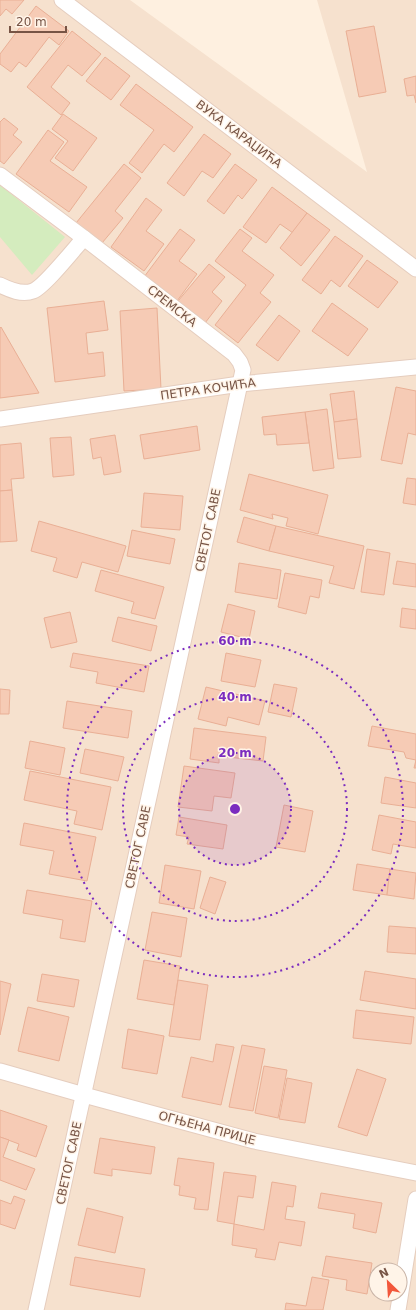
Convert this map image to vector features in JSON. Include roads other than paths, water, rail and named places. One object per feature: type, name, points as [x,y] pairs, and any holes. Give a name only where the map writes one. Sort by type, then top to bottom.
[{"type":"street","name":"ВУКА КАРАЏИЋА","points":[[62,0],[416,269]]},
{"type":"street","name":"СРЕМСКА","points":[[0,175],[234,354],[243,370],[240,384]]},
{"type":"street","points":[[0,285],[12,291],[33,291],[42,285],[84,238]]},
{"type":"street","name":"ПЕТРА КОЧИЋА","points":[[0,419],[240,384],[416,367]]},
{"type":"street","name":"СВЕТОГ САВЕ","points":[[36,1310],[240,384]]},
{"type":"street","name":"ОГЊЕНА ПРИЦЕ","points":[[0,1071],[254,1141],[416,1173]]},
{"type":"street","points":[[398,1310],[416,1199]]}]
